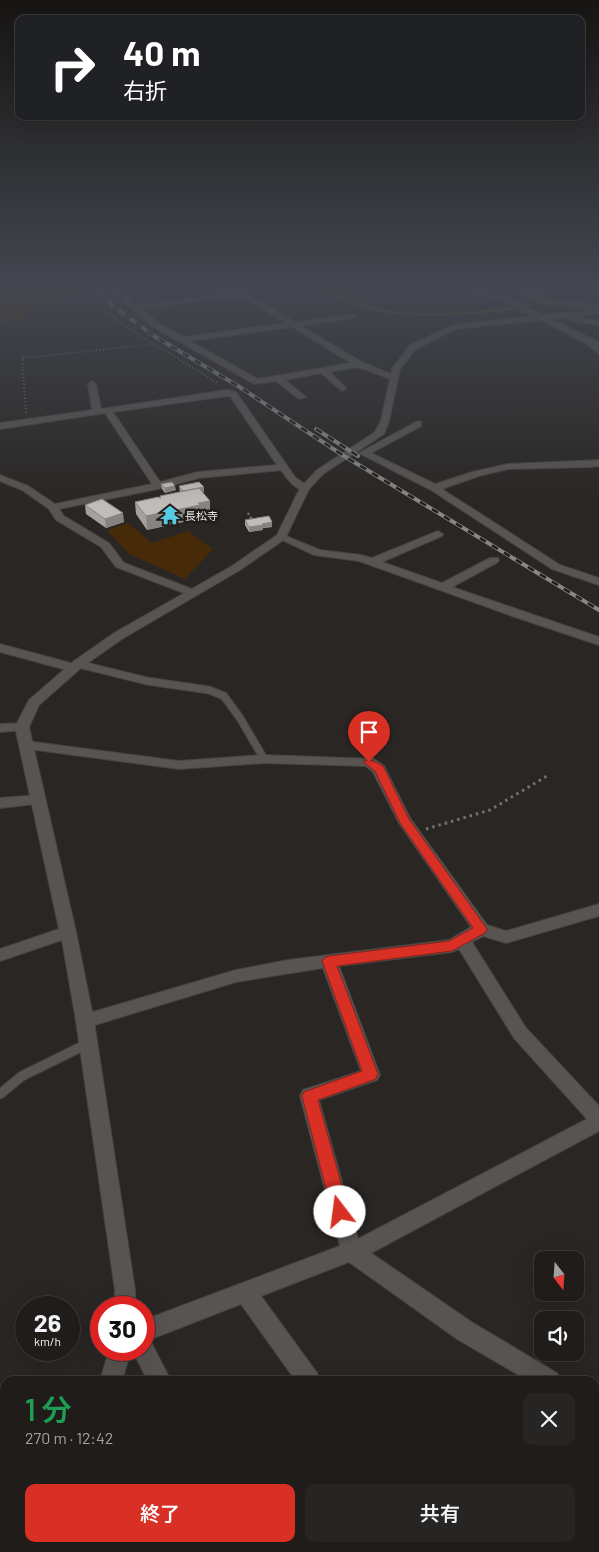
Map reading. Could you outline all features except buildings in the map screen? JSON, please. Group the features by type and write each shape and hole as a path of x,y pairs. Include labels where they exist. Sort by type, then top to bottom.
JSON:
{"street":[{"path":"215,359 256,382 359,364"},
{"path":"351,359 394,377"},
{"path":"125,1296 85,1021 68,932 22,727 34,703 76,666 118,636 236,568 281,537 305,488 320,472 379,434 385,421 396,369 404,359"},
{"path":"324,371 342,388"},
{"path":"279,379 302,398"},
{"path":"92,384 97,412"},
{"path":"0,426 231,394 292,479 305,488"},
{"path":"108,411 158,486"},
{"path":"418,424 364,453 434,488 556,567 599,582"},
{"path":"379,434 390,439"},
{"path":"434,488 482,471 520,465 584,466 599,463"},
{"path":"53,507 158,486 198,475 284,467"},
{"path":"0,478 25,488 53,507 60,518 105,545 120,565 193,593"},
{"path":"372,562 438,534"},
{"path":"281,537 318,554 361,558 442,588 599,641"},
{"path":"442,588 494,560"},
{"path":"0,648 76,666"},
{"path":"0,728 22,727"},
{"path":"26,746 179,765 264,758 369,762 379,769 404,820 481,929 506,937 599,910"},
{"path":"0,803 39,800"},
{"path":"85,1021 236,976 288,966 452,946 481,929"},
{"path":"0,955 68,932"},
{"path":"155,1327 351,1251 599,1120 520,1033 462,940"},
{"path":"329,961 371,1074 310,1096 351,1251 465,1332 541,1376"},
{"path":"245,1292 305,1376"},
{"path":"112,1376 117,1361"},
{"path":"149,1361 157,1376"}],"lane":[{"path":"76,666 147,681 209,690 224,696 240,718 264,758"},
{"path":"0,1094 22,1076 88,1043"}],"path":[{"path":"22,359 27,422"},
{"path":"180,359 226,387 231,394"},
{"path":"248,513 252,520"},
{"path":"413,833 490,810 547,776"}],"shaded area":[{"path":"128,523 152,543 188,531 213,549 185,579 129,554 107,530"}],"railway":[{"path":"193,359 238,386 344,456 599,610"},
{"path":"316,429 358,456"}],"place":[{"name":"長松寺","path":"170,515"}],"route":[{"path":"340,1212 310,1096 371,1074 329,961 452,946 481,929 404,820 379,769 369,762"}]}
